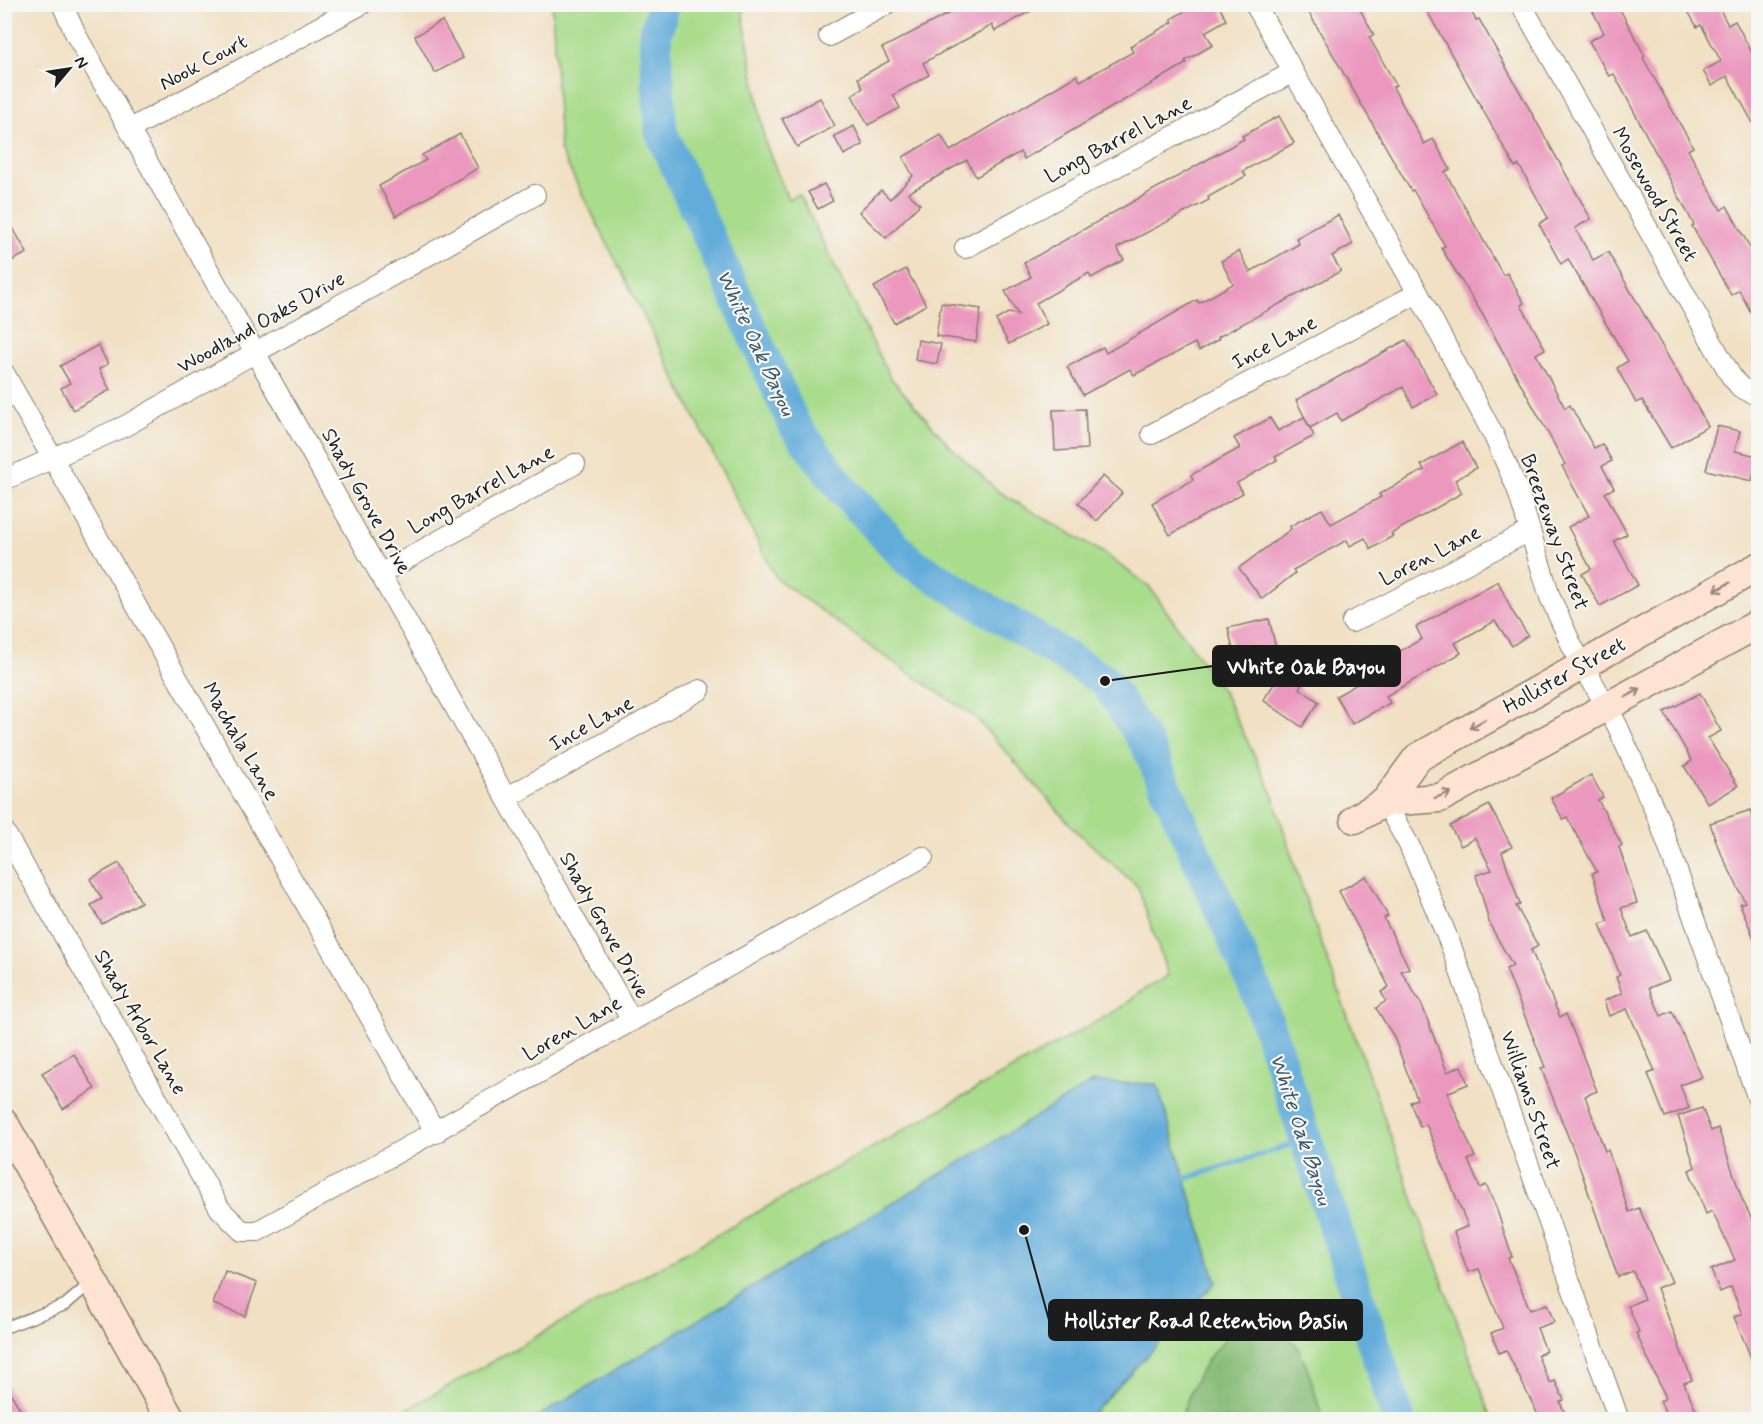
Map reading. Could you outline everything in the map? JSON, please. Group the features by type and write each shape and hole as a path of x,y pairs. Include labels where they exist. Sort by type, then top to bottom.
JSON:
{"street":[{"name":"Shady Grove Drive","path":"62,4 76,35 632,1021"},
{"name":"Nook Court","path":"130,129 362,4"},
{"path":"829,36 887,4"},
{"name":"Breezeway Street","path":"1255,4 1418,293 1494,436 1516,488 1550,597 1582,665 1606,707 1659,820 1758,1099"},
{"name":"Mosewood Street","path":"1521,4 1731,376 1740,387 1758,396"},
{"name":"Long Barrel Lane","path":"965,248 1293,72"},
{"name":"Woodland Oaks Drive","path":"4,480 125,426 535,195"},
{"name":"Ince Lane","path":"1152,434 1418,293"},
{"name":"Machala Lane","path":"4,373 436,1133"},
{"name":"Long Barrel Lane","path":"380,574 575,464"},
{"name":"Loren Lane","path":"1352,622 1530,531"},
{"name":"Hollister Street","path":"1355,819 1385,802 1417,758 1758,567"},
{"name":"Hollister Street","path":"1385,802 1440,798 1758,624"},
{"name":"Ince Lane","path":"507,798 700,690"},
{"name":"Williams Street","path":"1385,802 1409,845 1451,946 1618,1419"},
{"name":"Shady Arbor Lane","path":"4,831 220,1209 242,1231"},
{"name":"Loren Lane","path":"242,1231 258,1231 436,1133 923,857"},
{"path":"4,1123 171,1419"}],"lane":[{"path":"6,1325 65,1305 93,1281"}],"green space":[{"path":"552,5 745,5 743,15 765,142 788,199 799,194 890,377 949,445 999,492 1102,552 1149,586 1224,693 1271,790 1305,897 1492,1419 388,1420 1124,1006 1138,993 1168,976 1138,887 1075,830 975,717 875,650 776,578 560,150"},
{"path":"1255,1322 1271,1324 1284,1332 1294,1343 1309,1373 1323,1419 1180,1419 1198,1376 1217,1348 1228,1336"}],"water":[{"path":"1093,1082 1157,1084 1216,1282 1092,1414 1092,1419 534,1419"}],"building":[{"path":"967,4 1043,4 995,31 992,25 923,63 929,75 893,95 900,108 868,125 852,95 863,88 858,78 889,61 882,48"},
{"path":"1197,4 1218,4 1226,20 1205,32 1213,45 1185,61 1187,63 1024,159 1020,152 976,177 967,160 908,193 920,204 886,238 859,212 881,190 890,199 913,176 903,157 941,135 950,151 1077,75 1080,81 1133,52 1130,46 1173,22 1171,19"},
{"path":"1304,4 1357,4 1374,35 1369,37 1396,85 1393,87 1424,144 1433,139 1450,169 1445,172 1503,275 1507,273 1524,303 1521,305 1545,349 1536,354 1565,408 1570,405 1594,448 1602,444 1612,461 1602,466 1614,488 1605,493 1627,534 1614,541 1638,585 1600,606 1582,574 1591,569 1568,527 1589,516 1562,466 1565,464 1481,312 1441,248 1445,246"},
{"path":"1423,4 1467,4 1476,20 1479,19 1591,219 1575,228 1593,260 1608,252 1708,426 1671,448 1642,400 1636,403 1617,368 1628,361 1568,259 1561,264 1539,224 1548,218 1519,165 1515,167"},
{"path":"1589,4 1617,4 1645,56 1643,58 1693,147 1688,150 1721,210 1727,206 1758,262 1758,326 1739,290 1731,295 1692,226 1694,225 1614,74 1609,76 1589,41 1604,33"},
{"path":"1684,4 1717,4 1728,25 1735,21 1758,64 1758,132 1727,76 1712,86 1703,71 1721,61 1701,25 1697,27"},
{"path":"442,21 463,58 435,73 415,36"},
{"path":"820,98 835,126 797,147 782,119"},
{"path":"1279,116 1294,143 1243,171 1246,176 1208,197 1209,200 1117,248 1124,260 1091,278 1089,273 1036,303 1047,324 1009,344 996,320 1008,313 1018,315 1005,291 1031,277 1024,263 1244,139 1242,136"},
{"path":"854,126 863,145 844,155 834,136"},
{"path":"460,134 478,168 396,216 379,186 426,160 422,155"},
{"path":"824,184 833,201 818,209 808,192"},
{"path":"4,212 27,253 4,265"},
{"path":"1338,215 1353,244 1332,256 1341,271 1218,337 1219,339 1199,351 1195,343 1134,375 1130,369 1083,395 1067,367 1103,347 1106,353 1197,300 1199,303 1233,284 1221,261 1239,251 1250,272 1299,244 1296,238"},
{"path":"906,269 926,305 894,323 874,287"},
{"path":"941,303 981,309 976,342 936,336"},
{"path":"918,340 941,344 937,364 915,360"},
{"path":"1406,340 1437,394 1413,407 1403,387 1341,421 1337,413 1310,428 1296,400"},
{"path":"98,345 108,364 99,369 110,390 73,410 61,388 70,383 60,366"},
{"path":"1085,409 1087,449 1055,451 1053,410"},
{"path":"1304,417 1314,436 1275,457 1277,460 1237,483 1243,493 1170,535 1152,503 1193,480 1191,475 1240,448 1234,438 1270,418 1278,431"},
{"path":"1717,426 1740,431 1735,451 1758,456 1752,481 1706,470"},
{"path":"1462,442 1476,468 1455,480 1462,493 1391,534 1393,536 1371,549 1365,538 1350,546 1347,540 1293,570 1295,573 1262,599 1239,568 1291,529 1290,526 1322,509 1331,524 1381,497 1379,494 1424,470 1421,465"},
{"path":"1103,476 1122,493 1097,521 1078,503"},
{"path":"1498,581 1512,611 1528,635 1512,646 1495,621 1455,643 1461,653 1386,696 1390,703 1352,724 1336,696 1384,669 1380,662 1422,639 1416,627"},
{"path":"1269,619 1278,657 1237,667 1228,628"},
{"path":"1291,660 1309,672 1299,688 1319,702 1302,727 1263,700"},
{"path":"1700,693 1721,731 1708,738 1738,786 1708,804 1684,766 1692,761 1664,712"},
{"path":"1591,775 1603,797 1598,800 1622,845 1619,847 1637,903 1621,908 1632,937 1647,931 1669,980 1649,988 1661,1016 1672,1011 1702,1077 1680,1085 1689,1108 1665,1117 1648,1074 1655,1071 1627,1009 1609,1016 1604,1001 1622,993 1616,977 1620,975 1600,924 1608,921 1592,873 1597,872 1567,817 1563,819 1551,798"},
{"path":"1489,805 1512,847 1502,852 1520,905 1516,906 1538,946 1531,950 1560,1017 1566,1014 1597,1091 1585,1096 1605,1151 1608,1150 1629,1212 1639,1208 1672,1282 1657,1288 1692,1380 1684,1383 1700,1419 1669,1419 1660,1401 1666,1398 1636,1333 1639,1332 1628,1306 1644,1299 1633,1271 1618,1277 1575,1154 1541,1068 1545,1067 1506,969 1513,966 1490,925 1476,875 1492,870 1475,838 1461,846 1450,826"},
{"path":"1751,810 1758,835 1758,948 1740,904 1745,902 1718,847 1710,823"},
{"path":"119,863 141,902 102,924 91,905 102,899 90,879"},
{"path":"1366,876 1388,916 1384,918 1409,968 1401,971 1422,1005 1447,1072 1461,1066 1468,1084 1447,1093 1475,1157 1468,1160 1480,1188 1486,1185 1496,1207 1512,1257 1508,1258 1530,1310 1547,1304 1554,1322 1537,1328 1546,1351 1537,1355 1550,1383 1555,1381 1564,1400 1560,1402 1567,1419 1540,1419 1506,1350 1499,1353 1491,1333 1503,1328 1479,1269 1468,1272 1454,1232 1468,1226 1426,1124 1420,1127 1410,1102 1417,1099 1394,1037 1376,1008 1386,1001 1381,992 1389,987 1339,891"},
{"path":"74,1054 95,1089 63,1109 42,1073"},
{"path":"1702,1108 1711,1131 1718,1128 1742,1199 1758,1232 1758,1374 1734,1317 1742,1314 1731,1287 1720,1292 1711,1270 1735,1260 1712,1211 1706,1214 1689,1170 1695,1167 1678,1116"},
{"path":"225,1271 257,1283 245,1316 213,1304"},
{"path":"4,1382 26,1419 4,1419"}],"waterway":[{"name":"White Oak Bayou","path":"664,4 655,36 661,132 795,426 844,491 909,561 1105,681 1148,747 1257,992 1399,1420"},
{"path":"1178,1181 1306,1140"}],"place":[{"name":"White Oak Bayou","path":"1105,681"},
{"name":"Hollister Road Retention Basin","path":"1024,1230"}]}
